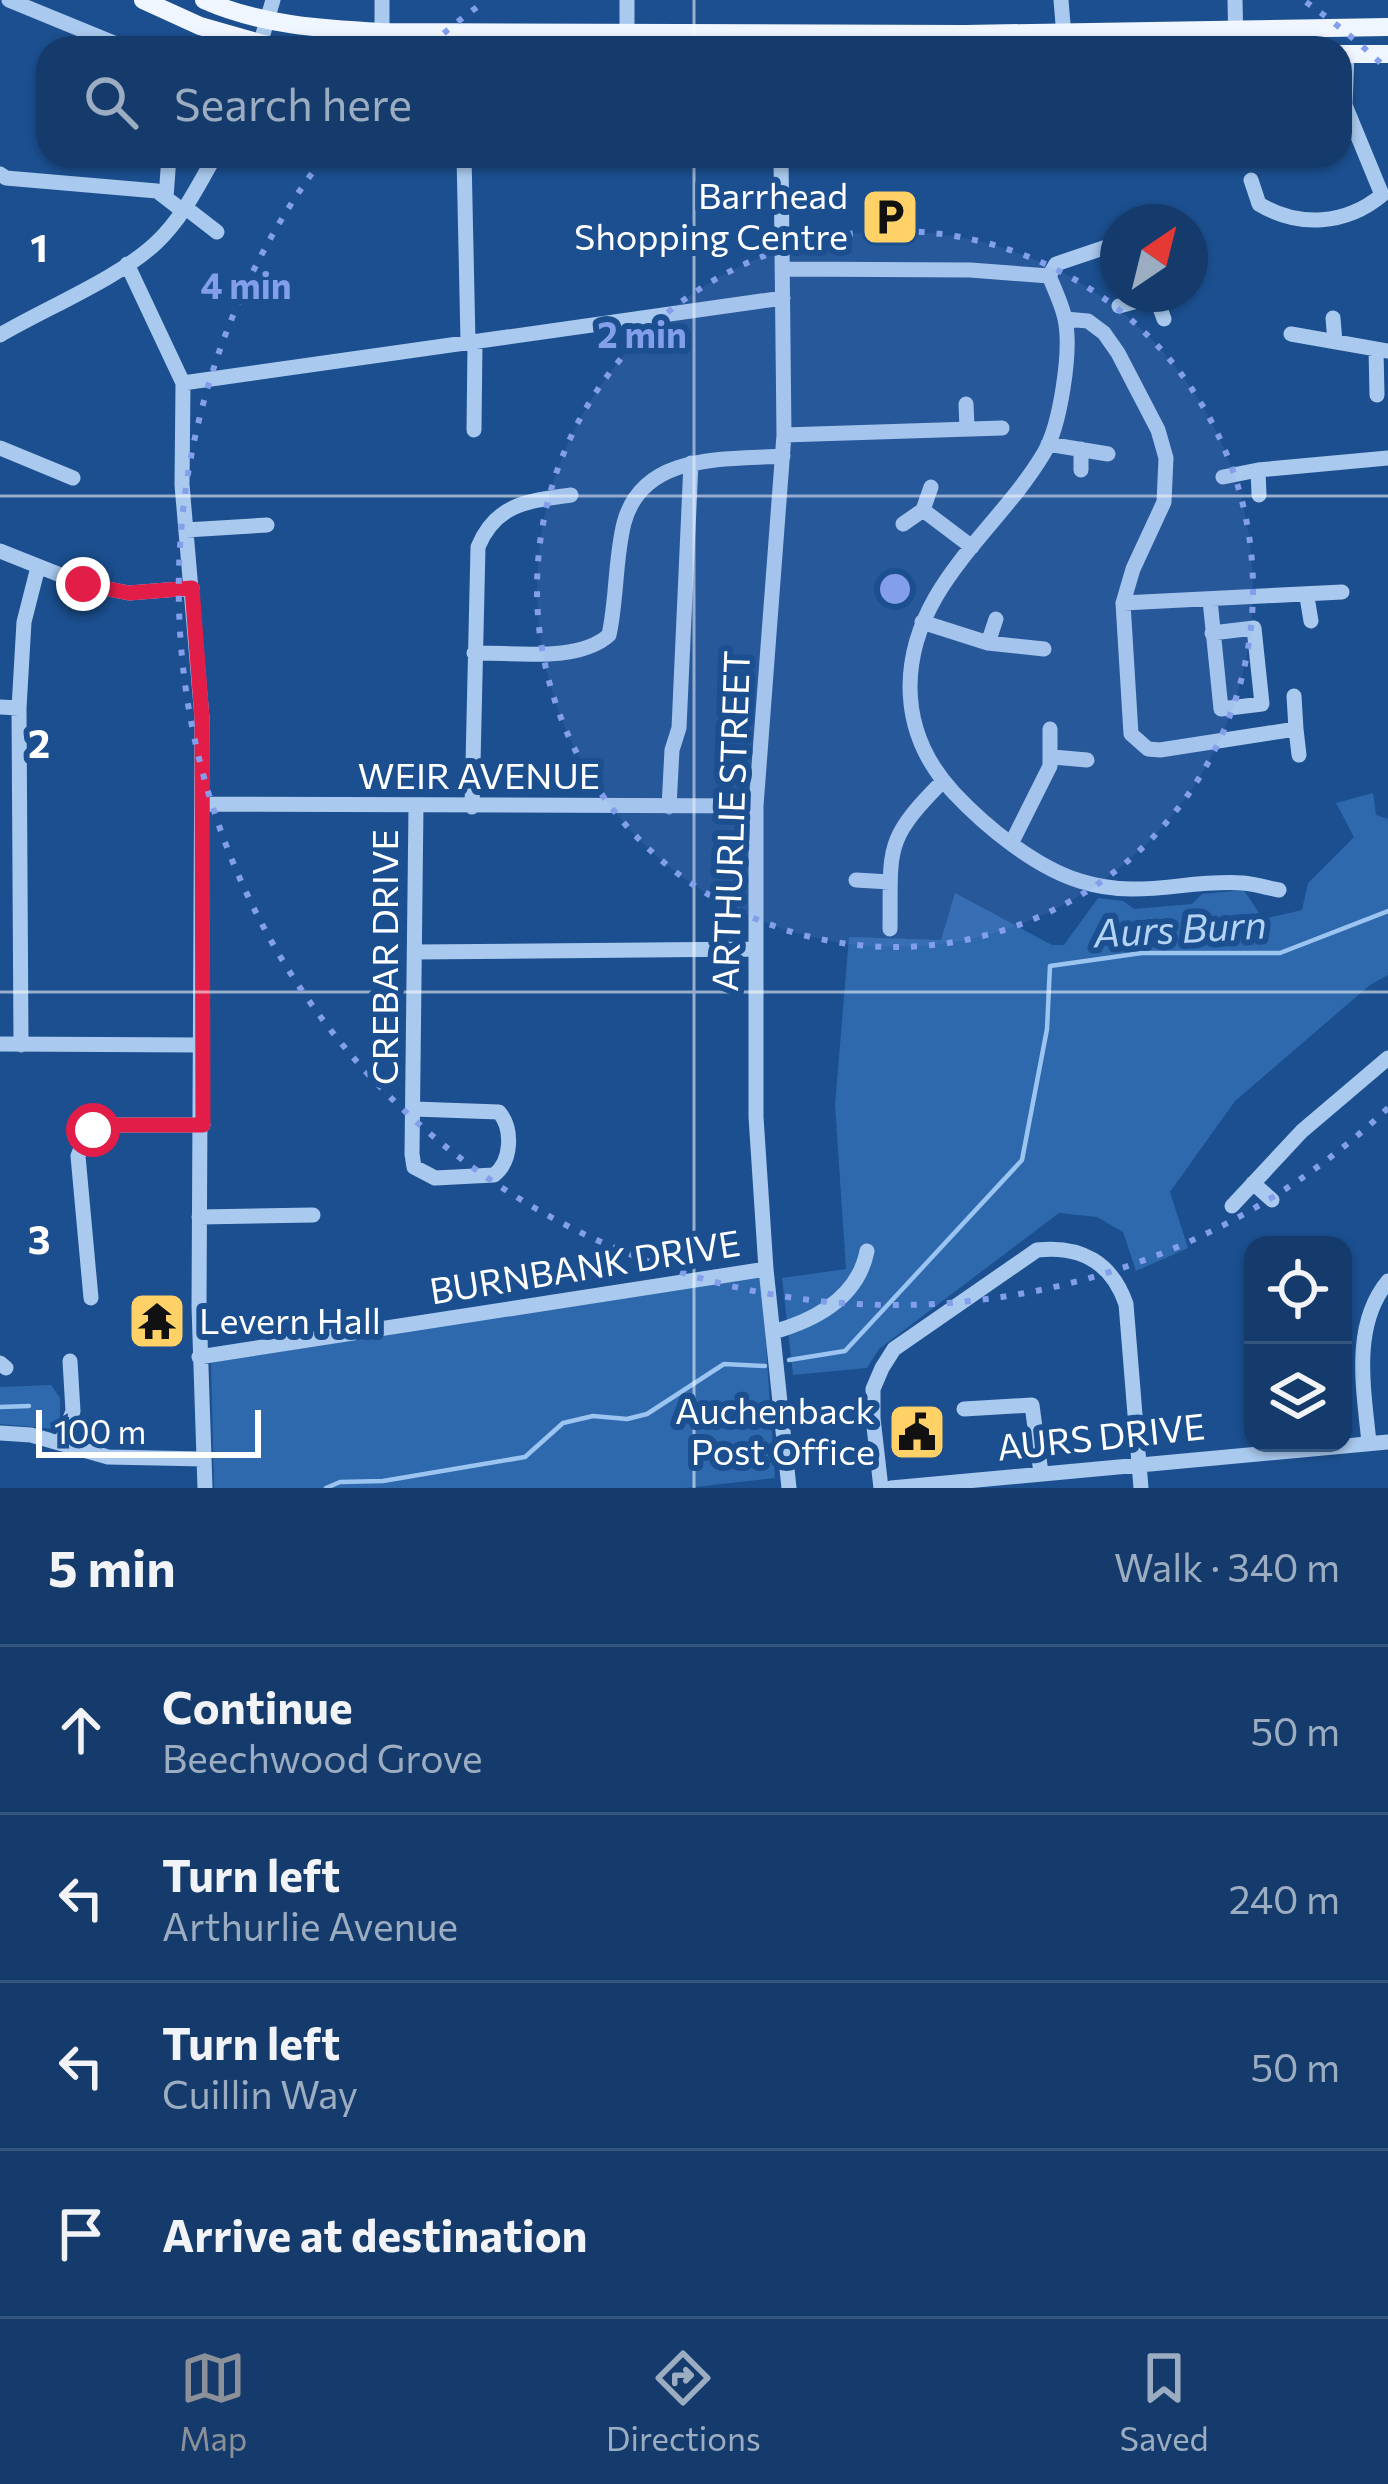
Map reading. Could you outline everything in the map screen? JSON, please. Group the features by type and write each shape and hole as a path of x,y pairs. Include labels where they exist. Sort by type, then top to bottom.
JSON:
{"main road":[{"path":"143,0 231,36"},
{"path":"204,0 270,10 331,30 418,36"},
{"path":"1274,36 1388,27"},
{"path":"1352,54 1388,55"}],"street":[{"path":"11,0 97,36"},
{"path":"382,0 382,32"},
{"path":"627,0 627,36"},
{"path":"1061,0 1064,36"},
{"path":"1235,0 1236,36"},
{"path":"1251,180 1259,204 1279,217 1301,220 1347,216 1385,196 1352,118"},
{"path":"166,198 168,168"},
{"path":"0,334 156,243 184,210 208,168"},
{"path":"464,168 475,430"},
{"name":"ARTHURLIE STREET","path":"781,168 784,435 756,806 756,1117 789,1488"},
{"path":"0,174 57,185 158,191 217,232"},
{"path":"1048,277 1056,264 1100,250"},
{"path":"127,264 183,383 182,485 202,718 199,1217 205,1488"},
{"path":"782,269 970,270 1048,277"},
{"path":"1048,277 1065,319 1059,408 1048,444 930,601 922,622 915,643 910,703 928,761 943,781 1012,842 1074,879 1103,888 1154,891 1242,883 1279,890"},
{"path":"183,383 783,298"},
{"path":"1161,312 1163,319"},
{"path":"1333,318 1335,342"},
{"path":"1065,319 1088,321 1118,352 1158,430 1166,458 1164,502 1123,603 1129,726 1137,742 1160,750 1296,729"},
{"path":"1291,334 1382,350 1377,394"},
{"path":"966,404 967,428"},
{"path":"784,435 1002,428"},
{"path":"1048,444 1108,454"},
{"path":"0,448 73,478"},
{"path":"1081,448 1081,470"},
{"path":"474,652 577,651 597,646 608,634 625,521 639,494 659,474 691,463 783,456"},
{"path":"1223,477 1388,458"},
{"path":"669,807 672,751 679,728 691,463"},
{"path":"1258,470 1259,495"},
{"path":"903,524 923,510 931,487"},
{"path":"472,807 477,552 488,527 506,509 571,495"},
{"path":"923,510 972,547"},
{"path":"186,530 267,525"},
{"path":"0,551 83,584 129,593 192,588"},
{"path":"21,1045 19,708 24,622 38,567"},
{"path":"1123,603 1342,592"},
{"path":"1307,597 1311,621"},
{"path":"1210,600 1212,633 1221,709 1262,704 1254,628 1212,633"},
{"path":"988,643 996,619"},
{"path":"922,622 988,643 1044,650"},
{"path":"1294,696 1299,755"},
{"path":"0,707 19,708"},
{"path":"1012,842 1053,757 1050,729"},
{"path":"1053,757 1087,760"},
{"path":"890,929 893,841 943,781"},
{"name":"WEIR AVENUE","path":"202,804 756,806"},
{"name":"CREBAR DRIVE","path":"414,1109 499,1112 508,1125 506,1164 494,1175 435,1178 413,1167 416,806"},
{"path":"856,880 890,883"},
{"path":"415,952 755,949"},
{"path":"0,1044 202,1045"},
{"path":"1232,1206 1302,1131 1388,1058"},
{"path":"91,1298 78,1156 83,1141 105,1125 203,1125"},
{"path":"1253,1183 1272,1200"},
{"path":"199,1217 313,1215"},
{"path":"881,1488 873,1389 895,1349 1037,1250 1056,1248 1096,1260 1117,1279 1126,1304 1141,1488"},
{"path":"773,1332 809,1319 847,1293 864,1268 867,1251"},
{"name":"BURNBANK DRIVE","path":"200,1357 766,1269"},
{"path":"1370,1444 1363,1377 1365,1326 1388,1281"},
{"path":"1352,1324 1365,1326"},
{"path":"62,1443 73,1411 70,1361"},
{"path":"964,1409 1032,1405 1041,1473"},
{"path":"0,1433 31,1435 108,1457 204,1459"},
{"name":"AURS DRIVE","path":"891,1488 1388,1442"}],"shaded area":[{"path":"1373,793 1376,815 1388,819 1388,975 1370,985 1235,1101 1170,1192 1188,1248 1136,1271 1123,1232 1097,1217 1059,1213 879,1349 867,1368 793,1375 782,1278 846,1269 835,1105 849,937 941,940 955,893 1052,945 1064,945 1098,898 1123,901 1134,909 1192,904 1202,894 1244,890 1263,919 1302,910 1308,883 1354,837 1336,803"},
{"path":"761,1272 775,1478 686,1488 214,1488 211,1363"},
{"path":"51,1385 60,1398 60,1425 55,1429 0,1424 0,1387"}],"waterway":[{"name":"Aurs Burn","path":"789,1360 845,1351 1022,1160 1047,1029 1050,966 1142,953 1280,953 1388,911"},
{"name":"Aurs Burn","path":"326,1488 340,1482 383,1481 525,1457 563,1423 593,1416 627,1419 647,1414 724,1364 765,1366"},
{"name":"Aurs Burn","path":"0,1407 29,1406"}],"place":[{"name":"Barrhead Shopping Centre","path":"890,217"},
{"name":"Levern Hall","path":"157,1321"},
{"name":"Auchenback Post Office","path":"917,1432"}],"route":[{"path":"83,584 129,593 192,588 202,718 203,1125 105,1125 93,1130"}]}
